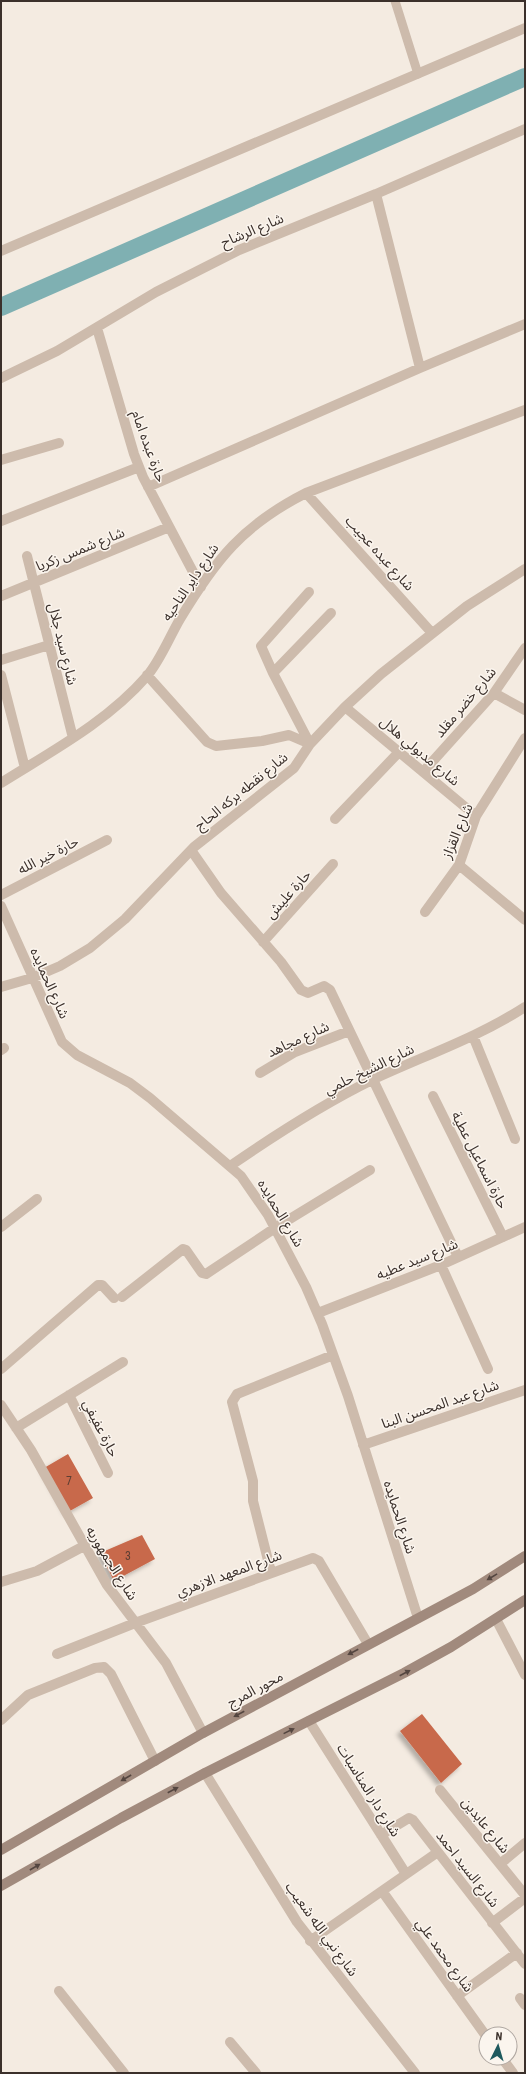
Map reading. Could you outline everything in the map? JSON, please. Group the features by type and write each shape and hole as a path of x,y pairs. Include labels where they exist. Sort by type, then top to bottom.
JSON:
{"main road":[{"name":"محور المرج","path":"1,1850 203,1733 473,1589 525,1556"},
{"path":"1,1886 120,1818 204,1773 404,1673 496,1619 525,1600"}],"street":[{"path":"1,251 525,28"},
{"name":"شارع الرشاح","path":"1,378 57,351 196,270 239,250 376,194 525,129"},
{"path":"376,194 420,368"},
{"path":"148,487 420,368 525,324"},
{"name":"حارة عبده امام","path":"97,328 139,467 201,587"},
{"name":"شارع داير الناحيه","path":"1,783 73,738 113,710 148,675 216,563 235,541 251,527 280,506 306,493 525,410"},
{"path":"1,460 59,443"},
{"path":"1,521 139,467"},
{"name":"شارع عبده عجيب","path":"306,493 432,633"},
{"name":"شارع شمس زكريا","path":"1,596 169,527"},
{"name":"شارع سيد جلال","path":"27,556 73,738"},
{"name":"شارع نقطه بركه الحاج","path":"1,987 32,978 60,966 90,948 125,919 191,850 294,768 310,744 345,707 381,674 467,606 525,569"},
{"path":"309,592 263,643 262,649 310,744"},
{"path":"273,673 331,613"},
{"path":"1,660 50,645"},
{"name":"شارع خضر مقلد","path":"423,772 494,693 525,648"},
{"path":"148,675 207,742 216,746 262,741 289,735 310,744"},
{"path":"1,676 25,768"},
{"path":"494,693 525,710"},
{"name":"شارع مدبولي هلال","path":"345,707 476,816"},
{"name":"شارع القزاز","path":"425,912 459,865 476,816 522,750 525,738"},
{"path":"335,819 399,752"},
{"name":"حارة خير الله","path":"1,895 107,840"},
{"path":"191,850 221,893 304,993 308,993 324,986 328,988 458,1257"},
{"name":"حارة عليش","path":"263,942 333,864"},
{"path":"459,865 525,920"},
{"name":"شارع الحمايده","path":"1,906 57,1033 68,1049 130,1083 150,1098 230,1166 245,1182 275,1228 306,1286 318,1313 363,1445 418,1618"},
{"name":"شارع الشيخ حلمي","path":"230,1166 270,1139 372,1080 473,1036 525,1007"},
{"name":"شارع مجاهد","path":"260,1073 295,1052 349,1031"},
{"path":"473,1036 515,1139"},
{"name":"حارة اسماعيل عطية","path":"433,1096 503,1237"},
{"path":"1,1369 98,1285 102,1285 118,1298 183,1249 186,1250 204,1274 275,1228 370,1170"},
{"path":"1,1227 37,1198"},
{"name":"شارع سيد عطيه","path":"318,1313 441,1265 525,1227"},
{"path":"441,1265 488,1369"},
{"path":"271,1572 253,1501 253,1481 232,1402 237,1394 333,1355"},
{"name":"حارة عفيفي","path":"16,1428 123,1362"},
{"name":"شارع عبد المحسن البنا","path":"363,1445 525,1390"},
{"name":"حارة عفيفي","path":"69,1395 108,1473"},
{"name":"شارع الجمهوريه","path":"1,1405 31,1450 107,1585 166,1663 203,1733"},
{"path":"1,1582 37,1571 61,1560 84,1546"},
{"name":"شارع المعهد الازهري","path":"58,1654 135,1623 311,1558 317,1558 368,1644"},
{"path":"496,1619 525,1675"},
{"path":"1,1720 28,1695 95,1668 104,1668 111,1674 155,1761"},
{"name":"شارع دار المناسبات","path":"309,1721 406,1874"},
{"name":"شارع نبي الله شعيب","path":"204,1773 296,1922 415,2073"},
{"name":"شارع عابدين","path":"440,1790 525,1896"},
{"name":"شارع السيد احمد","path":"381,1835 411,1818 525,1964"},
{"path":"500,1864 525,1843"},
{"path":"310,1941 438,1852"},
{"name":"شارع محمد علي","path":"382,1891 479,2026"},
{"path":"492,1923 525,1896"},
{"path":"457,1996 516,1953"},
{"path":"59,1991 124,2073"},
{"path":"230,2042 256,2073"}],"lane":[{"path":"396,1 418,74"}],"building":[{"path":"68,1454 93,1498 68,1512 44,1468"},
{"path":"142,1535 155,1559 114,1581 100,1553"},
{"path":"422,1714 462,1764 441,1783 400,1731"}],"waterway":[{"path":"1,307 525,77"}]}
